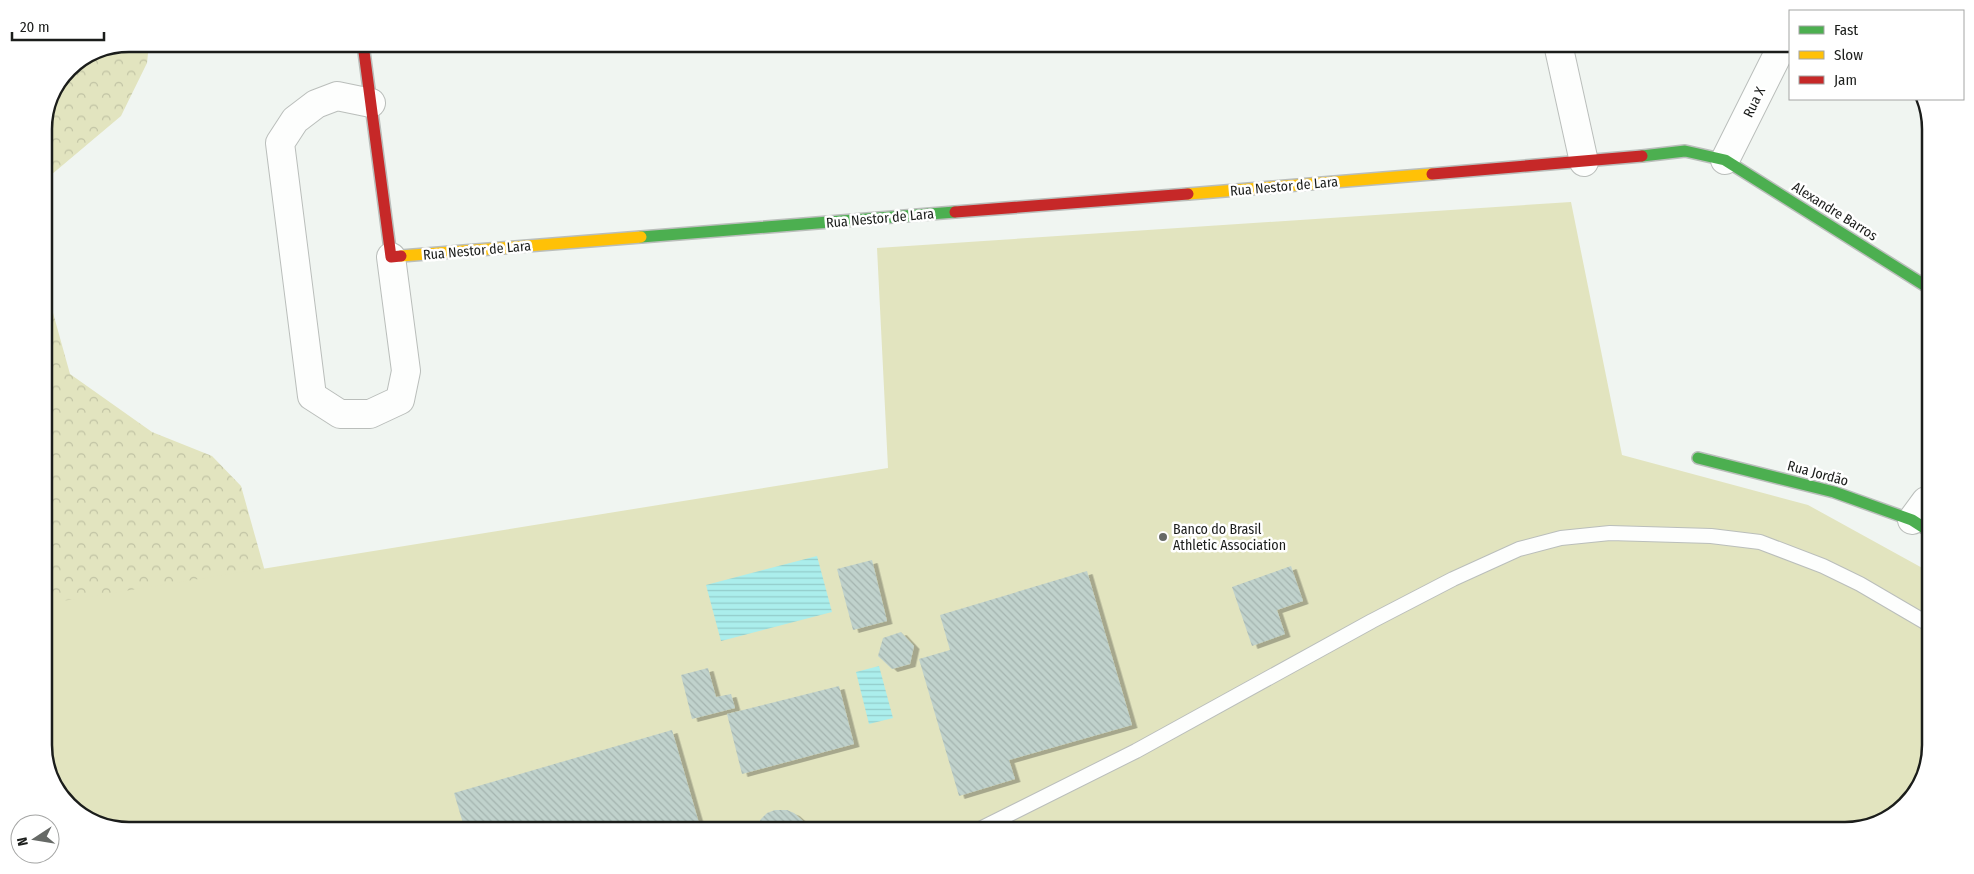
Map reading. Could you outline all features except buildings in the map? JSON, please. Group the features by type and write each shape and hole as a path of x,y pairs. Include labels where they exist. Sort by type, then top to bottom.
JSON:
{"street":[{"path":"364,52 371,103 406,371 400,400 370,414 340,414 312,396 280,143 295,120 316,104 336,96 371,103"},
{"path":"1560,52 1584,162"},
{"name":"Rua X","path":"1725,160 1779,52"},
{"name":"Rua Nestor de Lara","path":"391,257 1584,162 1686,151 1725,160"},
{"name":"Alexandre Barros","path":"1725,160 1921,284"},
{"name":"Rua Jordão","path":"1698,458 1834,492 1921,517"}],"lane":[{"path":"994,822 1136,751 1364,625 1445,583 1520,550 1561,538 1610,533 1711,536 1760,542 1823,566 1860,584 1922,620"}],"green space":[{"path":"129,52 148,52 147,63 121,116 53,173 53,124 55,109 60,95 68,83 91,63 105,57"},
{"name":"Banco do Brasil Athletic Association","path":"1571,202 1622,455 1808,505 1922,568 1922,745 1916,774 1906,791 1887,809 1865,819 1845,822 129,822 100,816 83,806 65,787 60,779 53,750 53,603 888,468 877,248"},
{"path":"53,313 70,374 152,432 212,456 241,486 264,568 277,626 135,822 114,820 100,816 83,806 65,787 60,779 53,750"}],"water":[{"path":"817,556 832,612 721,641 706,585"},
{"path":"879,666 893,718 869,724 856,672"}],"traffic: fast":[{"path":"1642,156 1685,151 1725,160 1921,283"},
{"path":"641,237 955,212"},
{"path":"1698,458 1834,492 1912,520 1922,526"}],"traffic: slow":[{"path":"1188,194 1432,174"},
{"path":"401,256 641,237"}],"traffic: jam":[{"path":"364,52 391,257 401,256"},
{"path":"1432,174 1642,156"},
{"path":"955,212 1188,194"}],"place":[{"name":"Banco do Brasil Athletic Association","path":"1163,537"}]}
